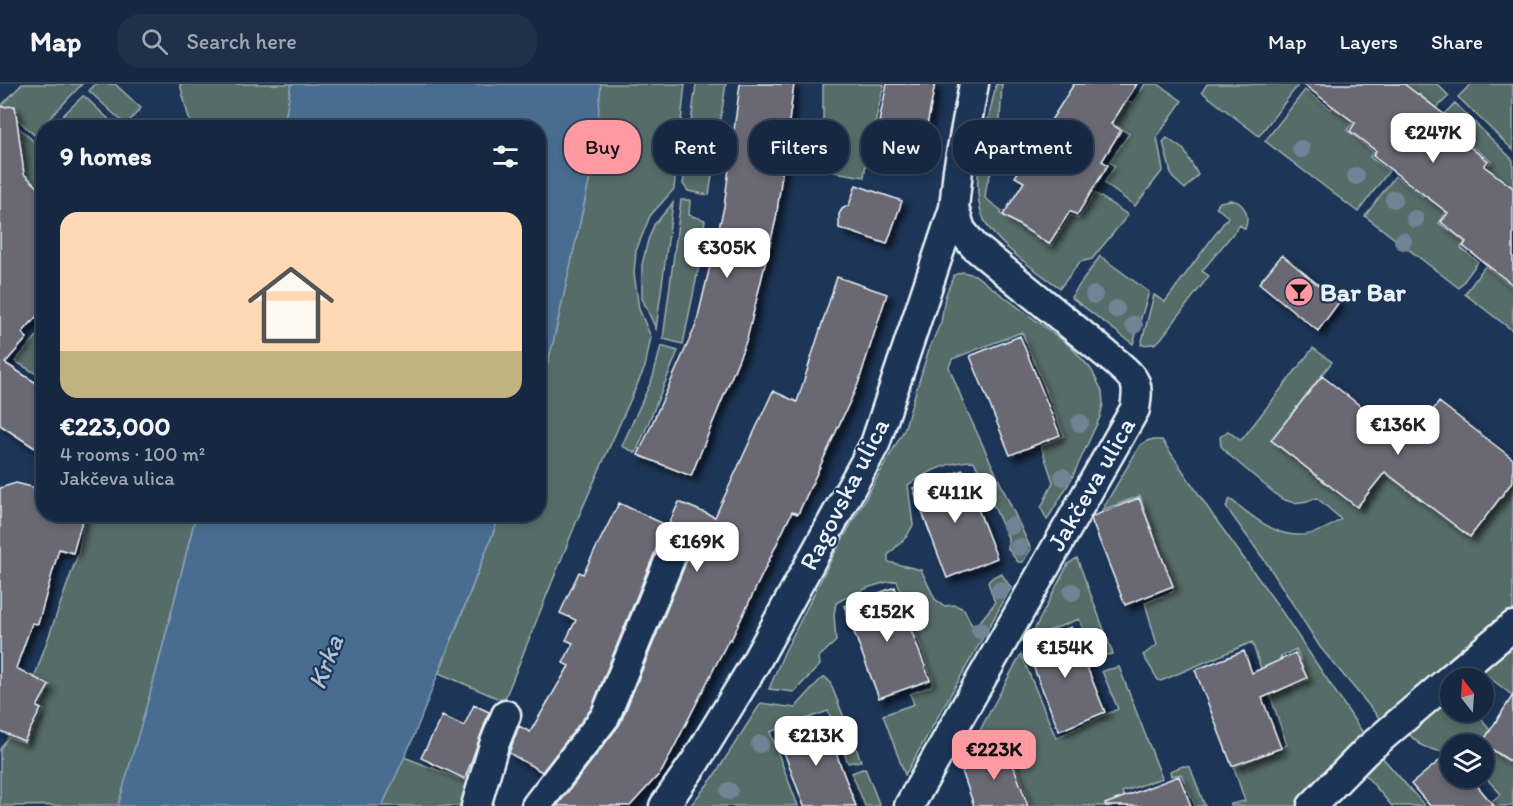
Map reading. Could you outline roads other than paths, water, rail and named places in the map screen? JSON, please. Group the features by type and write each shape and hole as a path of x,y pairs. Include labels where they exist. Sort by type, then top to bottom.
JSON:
{"street":[{"name":"Ragovska ulica","path":"664,806 695,762 753,667 875,444 954,208 958,170 974,84"},
{"name":"Jakčeva ulica","path":"909,806 1134,409 1138,389 1132,377 1124,370 974,246 961,230 954,208"},
{"path":"536,806 605,717 672,554"},
{"path":"1463,668 1513,626"},
{"path":"1312,806 1366,751 1440,687"},
{"path":"476,806 494,745 506,715"}],"water":[{"path":"291,84 601,84 598,120 564,120 564,174 591,174 546,369 546,120 285,120"},
{"name":"Krka","path":"194,522 497,522 412,741 382,806 118,806 157,669"}],"place":[{"name":"Bar Bar","path":"1299,292"}]}
